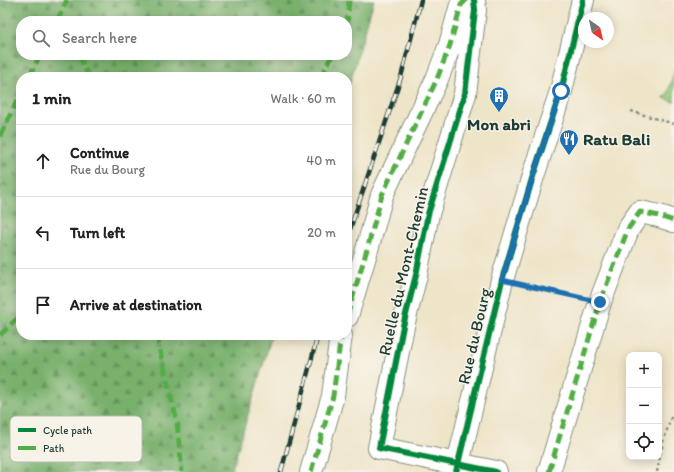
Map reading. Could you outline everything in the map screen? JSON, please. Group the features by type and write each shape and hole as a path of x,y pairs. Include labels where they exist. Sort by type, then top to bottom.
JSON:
{"street":[{"name":"Ruelle du Mont-Chemin","path":"352,299 382,195 437,79 450,45 461,5 466,0"},
{"name":"Ruelle du Mont-Chemin","path":"457,468 379,448 403,326 416,275 428,214 466,94 475,10 474,0"},
{"name":"Rue du Bourg","path":"457,468 502,280 533,176 561,91 584,0"},
{"path":"549,472 600,302 628,229 640,212 674,221"},
{"path":"311,472 333,396 340,340"},
{"path":"457,468 496,472"}],"path":[{"path":"631,111 674,124"},
{"path":"502,280 600,302"},
{"path":"657,472 663,442 672,415"}],"green space":[{"path":"0,0 374,0 352,76 352,72 16,72 16,340 271,340 231,472 0,472"},
{"path":"674,72 674,102 664,98 667,96"}],"railway":[{"path":"352,223 401,77 421,0"},
{"path":"281,472 317,340"}],"marked path":[{"path":"59,16 67,0"},
{"path":"348,16 349,0"},
{"path":"352,299 382,195 437,79 450,45 461,5 466,0"},
{"path":"32,72 38,60"},
{"path":"81,60 87,72"},
{"path":"324,72 330,60"},
{"path":"0,136 16,103"},
{"path":"549,472 600,302 628,229 640,212 674,221"},
{"path":"0,335 16,320"},
{"path":"158,340 177,422 182,472"},
{"path":"311,472 333,396 340,340"}],"cycle path":[{"path":"474,0 475,10 465,94 428,214 416,275 403,326 379,448 496,472"},
{"path":"456,472 502,280 533,176 561,91 583,0"}],"place":[{"name":"Mon abri","path":"499,113"},
{"name":"Ratu Bali","path":"569,156"}],"route":[{"path":"561,91 533,176 502,280 600,302"}]}
